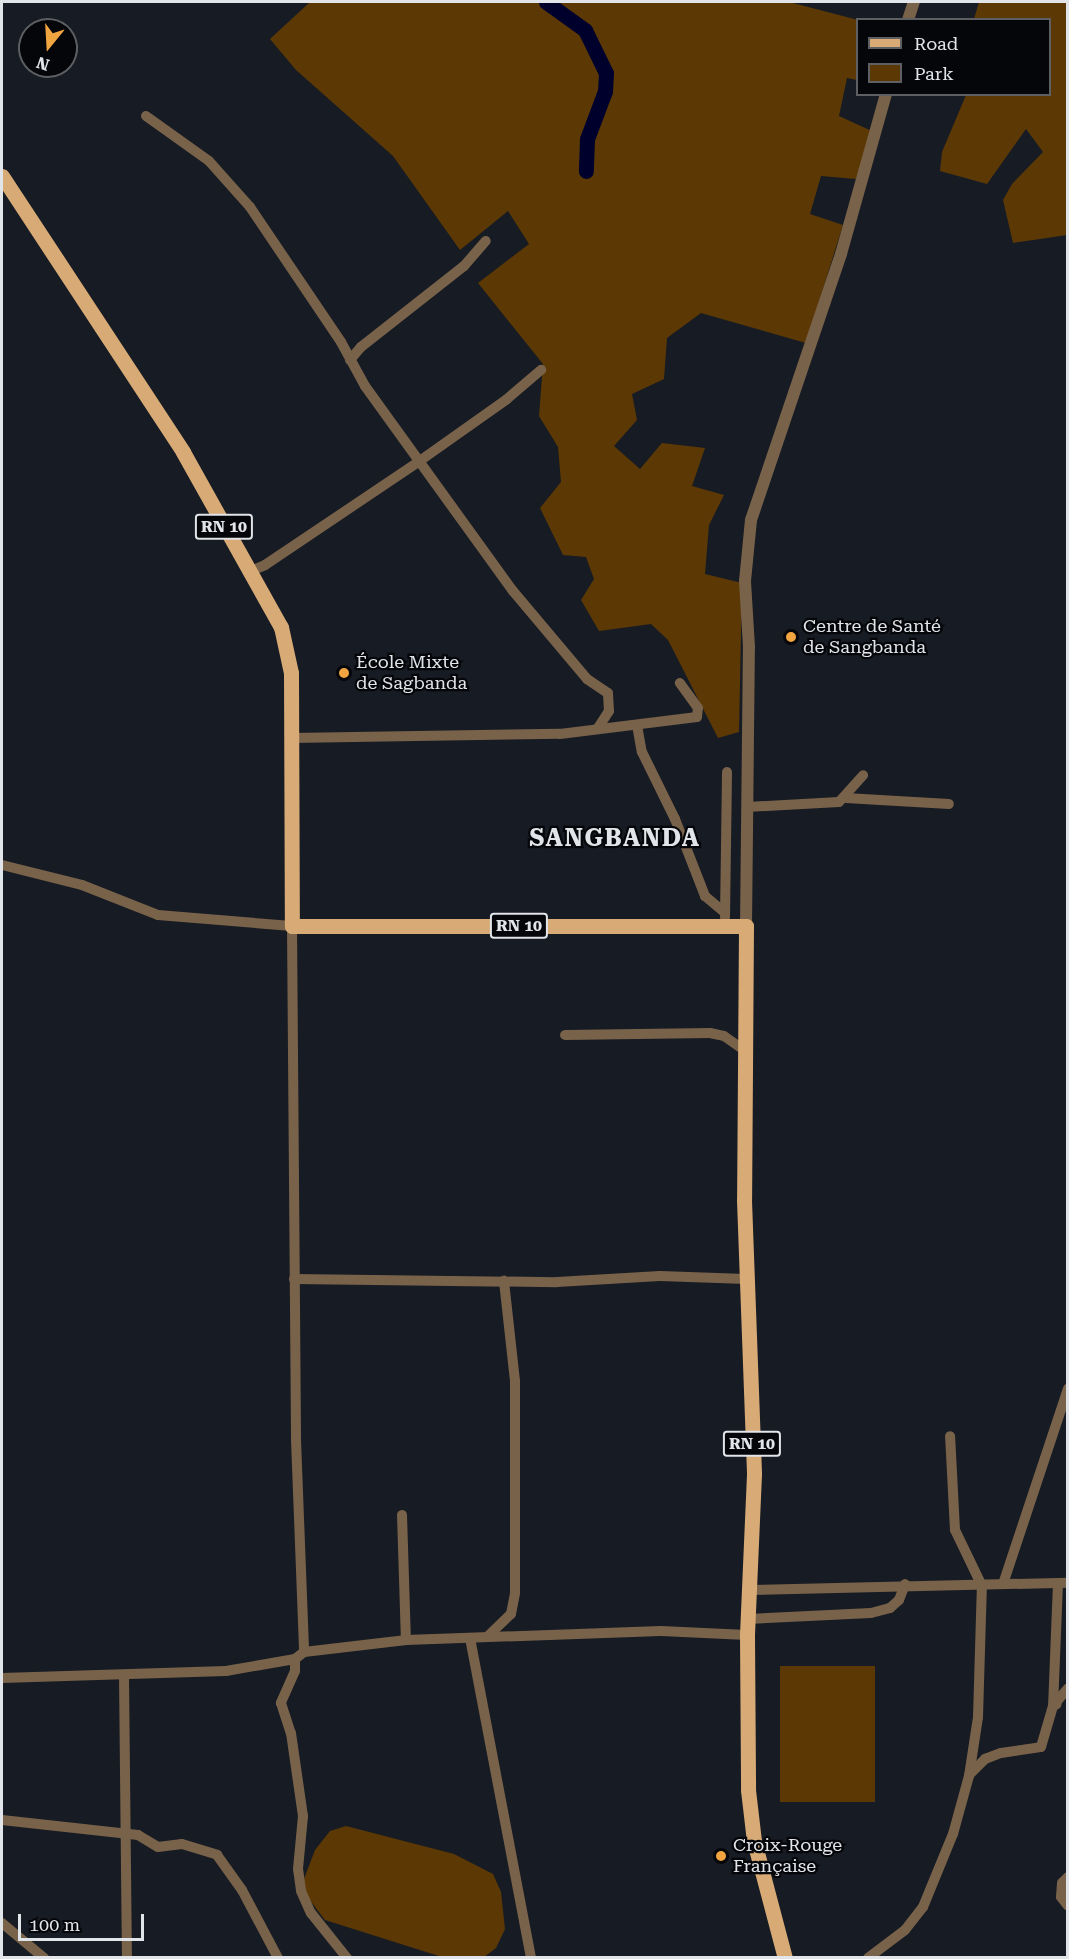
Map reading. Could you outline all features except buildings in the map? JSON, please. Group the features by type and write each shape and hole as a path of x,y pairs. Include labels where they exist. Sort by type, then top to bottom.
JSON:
{"main road":[{"name":"RN 10","path":"2,176 183,452 248,572 281,627 289,651 292,926 725,919 746,926 744,1050 746,1279 754,1474 747,1635 748,1790 754,1840 785,1958"}],"street":[{"path":"909,18 914,2"},
{"path":"746,926 745,581 751,520 841,254 885,96"},
{"path":"146,116 192,146 229,180 296,273 365,386 535,619 587,679 608,693 609,711 598,728"},
{"path":"350,360 361,347 464,266 486,241"},
{"path":"248,572 265,565 421,460 507,399 541,370"},
{"path":"291,738 530,735 697,717 698,708 680,683"},
{"path":"637,725 642,752 705,896 725,919"},
{"path":"725,919 727,772"},
{"path":"846,798 863,775"},
{"path":"747,807 832,803 846,798 949,804"},
{"path":"2,865 82,885 158,915 292,926 294,1279 300,1655 281,1703 291,1732 303,1816 298,1869 301,1891 311,1913 347,1958"},
{"path":"565,1035 710,1033 724,1036 744,1050"},
{"path":"294,1279 504,1281 660,1275 746,1279"},
{"path":"488,1636 511,1614 515,1593 515,1381 504,1281"},
{"path":"1003,1584 1068,1389"},
{"path":"868,1958 905,1930 923,1907 953,1834 969,1776 978,1717 982,1586 955,1530 950,1436"},
{"path":"402,1515 406,1640"},
{"path":"748,1590 905,1584 982,1586 1063,1583 1053,1706 1041,1747 1001,1753 985,1759 969,1776"},
{"path":"748,1619 871,1613 890,1608 899,1600 905,1584"},
{"path":"2,1678 124,1677 226,1671 300,1655 406,1640 661,1631 747,1635"},
{"path":"470,1638 531,1958"},
{"path":"124,1677 128,1958"},
{"path":"1053,1706 1068,1688"},
{"path":"1053,1706 1068,1700"},
{"path":"2,1820 27,1819 138,1835 158,1847 182,1844 217,1855 242,1890 278,1958"},
{"path":"1068,1877 1062,1883 1061,1897 1068,1906"},
{"path":"2,1923 44,1958"}],"green space":[{"path":"310,2 789,2 856,19 856,80 847,78 839,116 874,132 856,179 821,176 810,214 843,225 806,343 701,313 667,338 664,379 632,394 637,420 614,446 640,469 662,443 705,448 692,486 724,495 709,525 705,574 742,583 739,732 718,738 668,640 651,624 599,631 581,600 594,579 586,557 563,555 540,508 561,482 558,447 539,416 543,364 478,283 529,244 508,211 460,250 393,156 296,70 270,39"},
{"path":"979,2 1067,2 1067,235 1013,243 1003,200 1012,184 1043,152 1026,129 987,184 940,171 942,152 966,96 1051,96 1051,18 974,18"},
{"path":"780,1666 875,1666 875,1802 780,1802"},
{"path":"346,1826 454,1854 493,1874 501,1892 505,1929 496,1948 484,1957 442,1957 325,1920 306,1895 304,1879 315,1850 330,1831"}],"waterway":[{"path":"546,2 585,30 606,73 605,91 587,139 586,171"}],"place":[{"name":"Centre de Santé de Sangbanda","path":"791,637"},
{"name":"École Mixte de Sagbanda","path":"344,673"},
{"name":"Croix-Rouge Française","path":"721,1856"}],"district":[{"name":"SANGBANDA","path":"615,839"}]}
